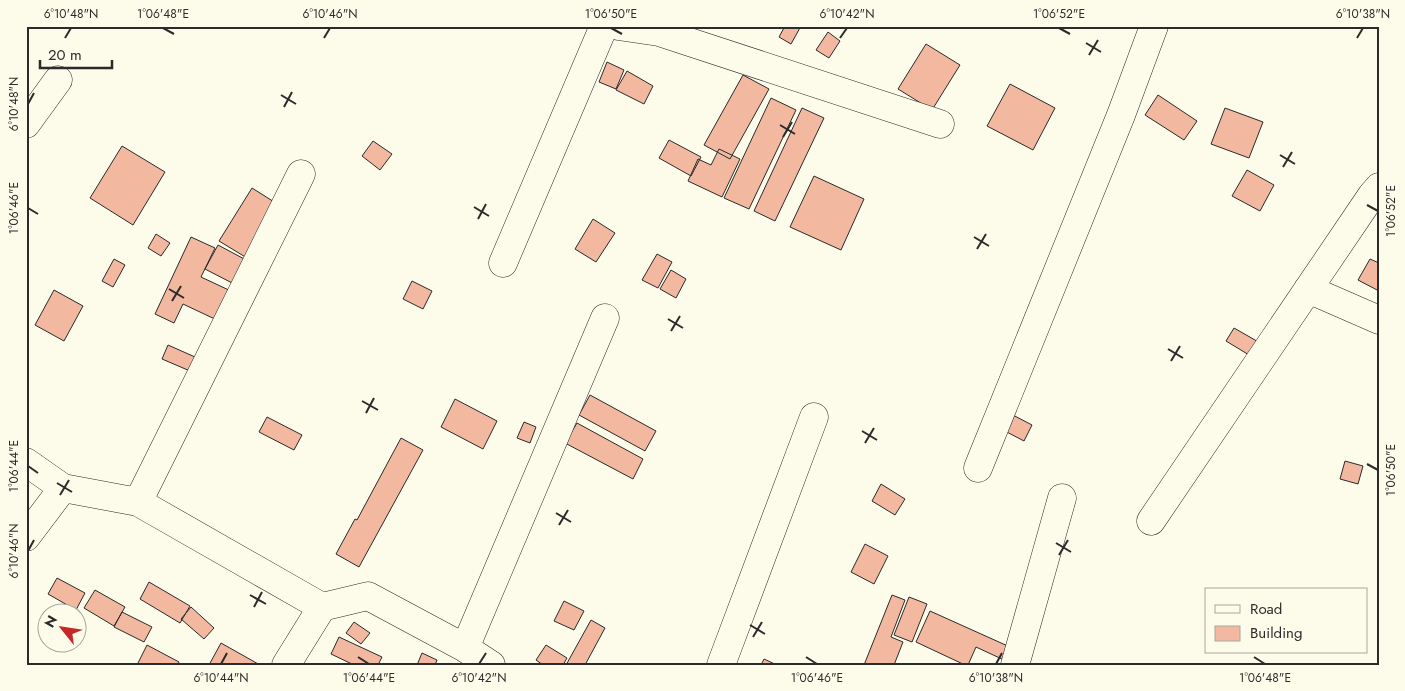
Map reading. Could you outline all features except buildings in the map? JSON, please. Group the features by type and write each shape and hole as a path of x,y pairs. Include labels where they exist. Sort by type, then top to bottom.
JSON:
{"street":[{"path":"504,263 604,26"},
{"path":"618,26 659,32 940,124"},
{"path":"978,468 1121,116 1154,26"},
{"path":"26,124 58,80"},
{"path":"138,502 301,174"},
{"path":"1151,521 1372,194 1379,187"},
{"path":"1308,289 1379,320"},
{"path":"465,648 605,318"},
{"path":"721,665 814,417"},
{"path":"26,462 63,488 138,502 322,608"},
{"path":"26,537 63,488"},
{"path":"1015,665 1062,498"},
{"path":"286,665 322,608 368,596 465,648 491,665"}]}
